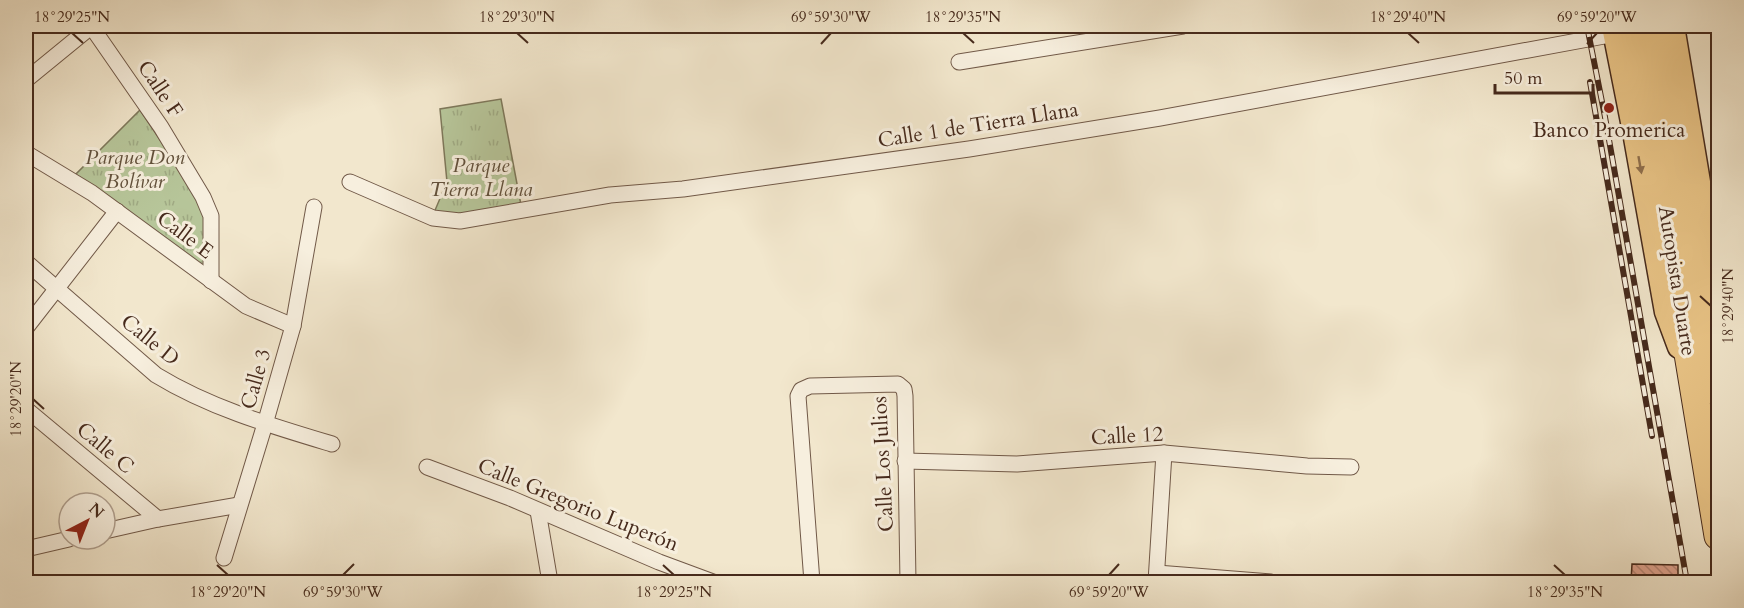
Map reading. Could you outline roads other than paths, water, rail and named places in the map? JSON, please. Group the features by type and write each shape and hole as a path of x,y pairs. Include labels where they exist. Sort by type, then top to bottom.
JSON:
{"highway":[{"name":"Autopista Duarte","path":"1656,26 1667,152 1709,382 1719,537"},
{"name":"Autopista Duarte","path":"1621,28 1667,152"}],"main road":[{"name":"Autopista Duarte","path":"1673,26 1717,290 1709,382"},
{"path":"1621,28 1634,132 1666,312 1709,382"}],"street":[{"path":"26,80 91,26"},
{"name":"Calle F","path":"91,26 161,127 204,197 211,216 211,280"},
{"path":"959,62 1183,26"},
{"name":"Calle 1 de Tierra Llana","path":"350,182 433,218 460,221 610,195 682,189 992,145 1160,118 1621,28"},
{"name":"Calle E","path":"26,153 92,193 246,306 293,326"},
{"name":"Calle 3","path":"224,558 293,326 314,207"},
{"path":"26,328 117,211"},
{"name":"Calle D","path":"26,262 156,375 178,389 265,424 332,444"},
{"name":"Calle Los Julios","path":"812,582 798,402 801,390 810,386 898,384 904,389 905,396 908,582"},
{"name":"Calle C","path":"26,409 158,519"},
{"path":"1164,453 1156,578 1270,582"},
{"name":"Calle 12","path":"905,461 1017,464 1164,453 1307,466 1351,467"},
{"name":"Calle Gregorio Luperón","path":"427,467 510,498 712,582"},
{"path":"117,528 239,505"},
{"path":"538,511 550,582"},
{"path":"26,549 57,542"}],"railway":[{"path":"1587,26 1687,582"},
{"path":"1590,82 1652,436"}],"place":[{"name":"Banco Promerica","path":"1609,108"}],"park label":[{"name":"Parque Don Bolívar","path":"135,169"},
{"name":"Parque Tierra Llana","path":"481,177"}]}
